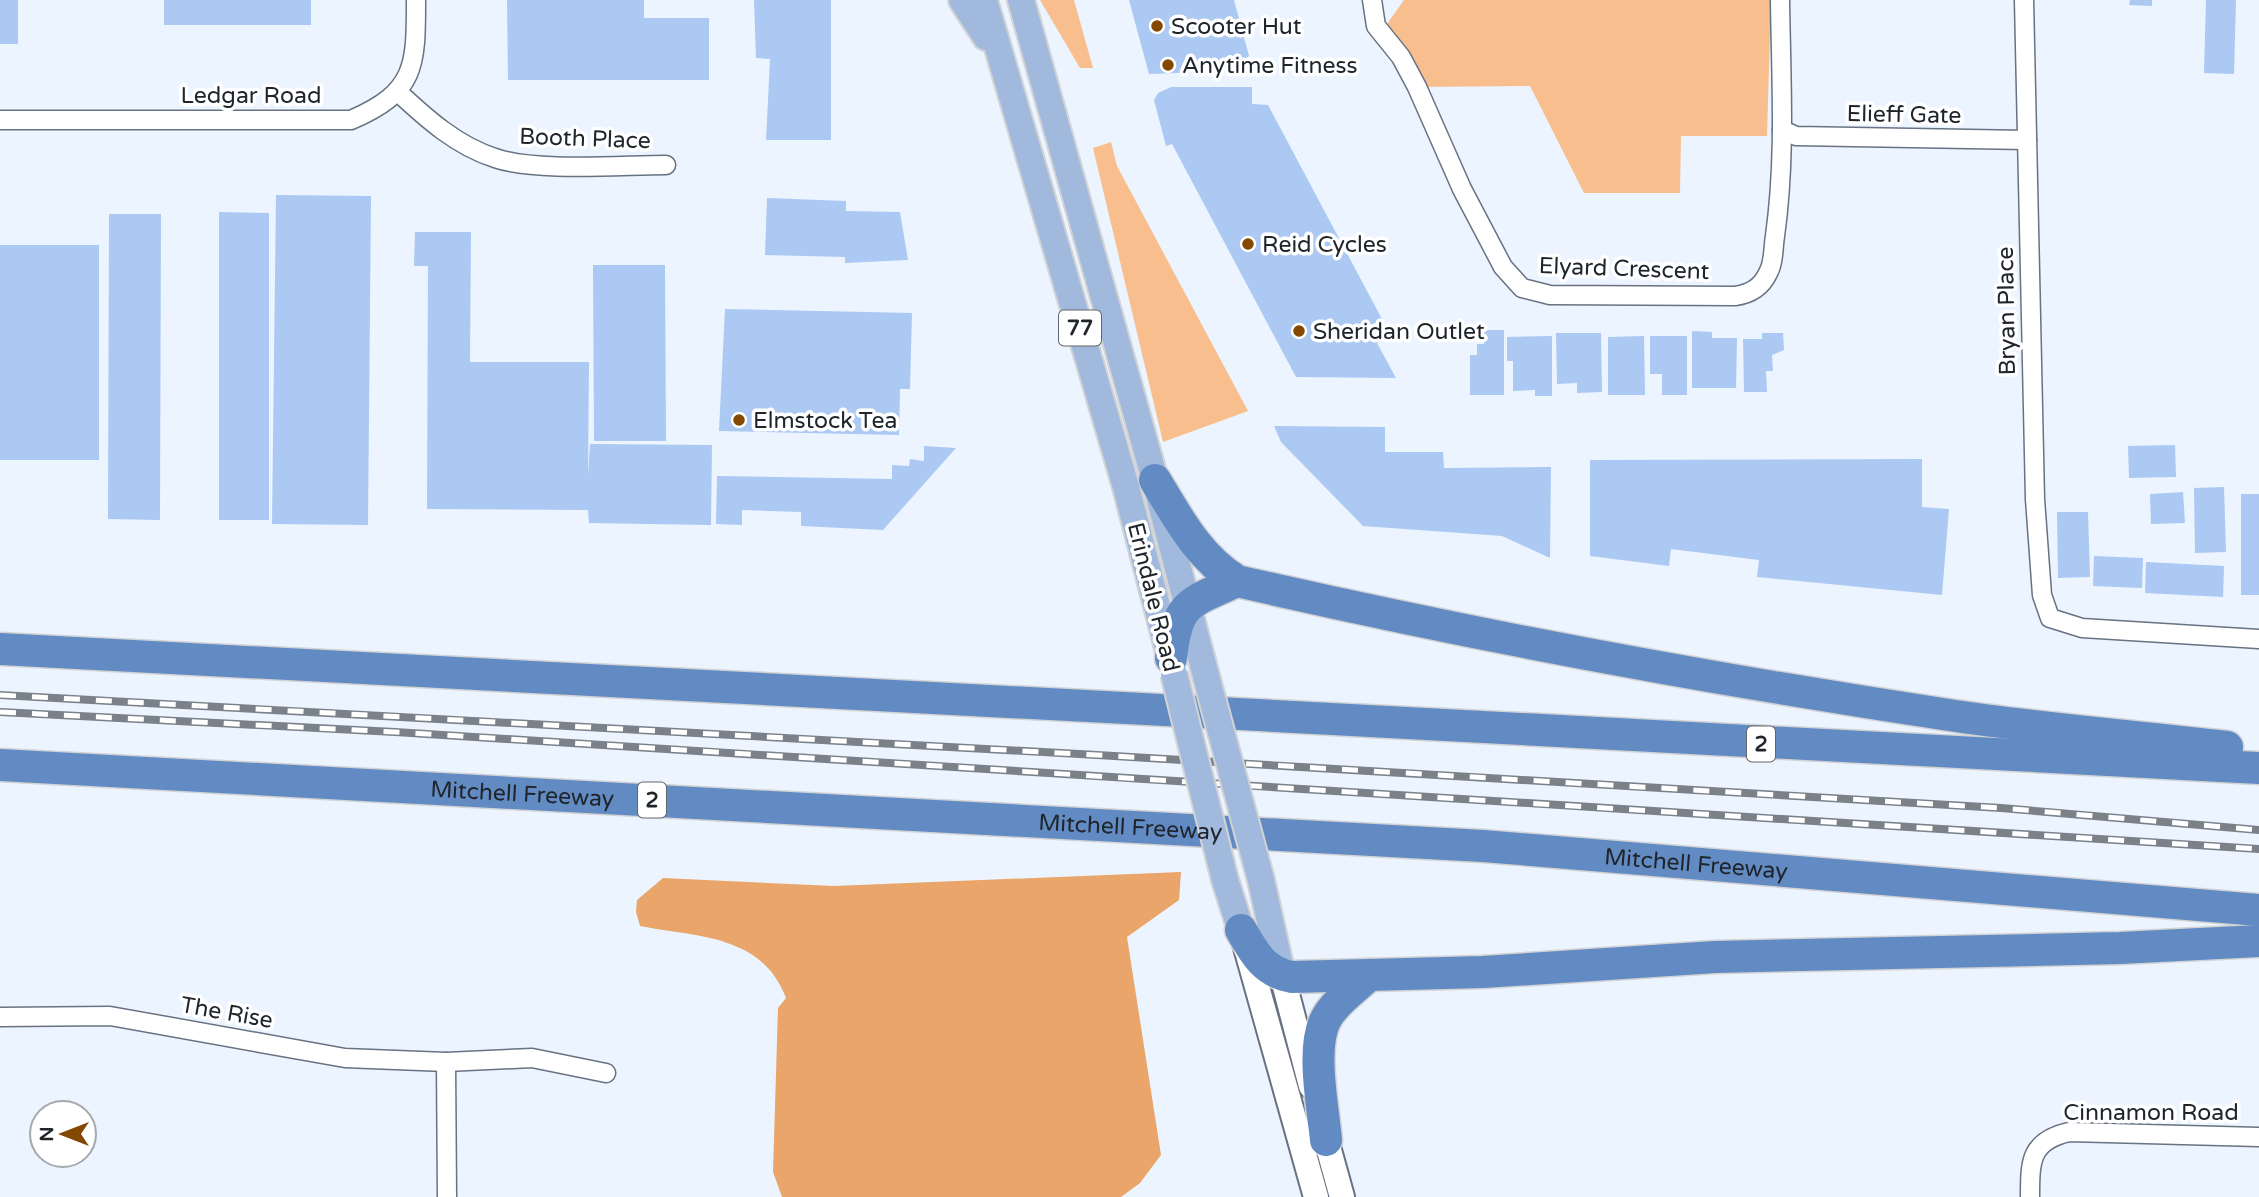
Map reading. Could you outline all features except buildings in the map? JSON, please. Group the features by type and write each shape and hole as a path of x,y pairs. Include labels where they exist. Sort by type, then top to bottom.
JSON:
{"highway":[{"path":"1155,480 1197,546 1214,565 1237,581 1408,620 1671,670 1952,715 2259,751"},
{"path":"1172,666 1178,617 1189,604 1237,581"},
{"name":"2","path":"0,649 1010,703 1264,713 1728,742 2259,768"},
{"name":"Mitchell Freeway","path":"0,765 1483,846 2259,910"},
{"path":"1241,930 1260,962 1282,975 1483,972 1715,957 2120,948 2259,941"},
{"path":"1326,1140 1318,1046 1321,1030 1328,1014 1369,975"}],"main road":[{"path":"962,0 1005,69"},
{"name":"Erindale Road","path":"985,0 1122,474 1225,880 1316,1197"},
{"name":"Erindale Road","path":"1021,0 1189,604 1261,880 1282,975 1342,1197"}],"street":[{"path":"398,92 410,72 416,43 416,0"},
{"name":"Elyard Crescent","path":"1372,0 1377,26 1401,57 1493,250 1516,282 1534,293 1670,296 1750,293 1769,271 1778,218 1782,130 1780,0"},
{"name":"Bryan Place","path":"2024,0 2035,499 2042,595 2050,618 2082,628 2259,639"},
{"name":"Ledgar Road","path":"0,120 351,120 378,108 398,92"},
{"name":"Booth Place","path":"398,92 444,131 469,147 496,159 526,164 666,165"},
{"name":"Elieff Gate","path":"1782,130 1796,136 2026,140"},
{"name":"The Rise","path":"0,1017 110,1016 345,1058 446,1062 532,1058 606,1073"},
{"path":"446,1062 447,1197"},
{"name":"Cinnamon Road","path":"2031,1197 2031,1170 2038,1148 2044,1142 2069,1132 2259,1137"}],"shaded area":[{"path":"1040,0 1074,0 1093,68 1080,68"},
{"path":"1404,0 1771,0 1767,136 1681,136 1680,193 1584,193 1530,86 1417,87 1412,69 1387,24"},
{"path":"1111,142 1117,166 1248,411 1163,442 1093,148"},
{"path":"1181,872 1179,900 1127,937 1161,1155 1140,1183 1121,1197 782,1197 773,1172 778,1008 786,998 775,977 761,961 744,950 704,937 640,926 636,912 637,900 663,878 834,886"}],"railway":[{"path":"0,695 2001,808 2259,830"},
{"path":"0,712 395,732 2259,849"}],"place":[{"name":"Scooter Hut","path":"1157,26"},
{"name":"Anytime Fitness","path":"1168,65"},
{"name":"Reid Cycles","path":"1248,244"},
{"name":"Sheridan Outlet","path":"1299,331"},
{"name":"Elmstock Tea","path":"739,420"}]}
